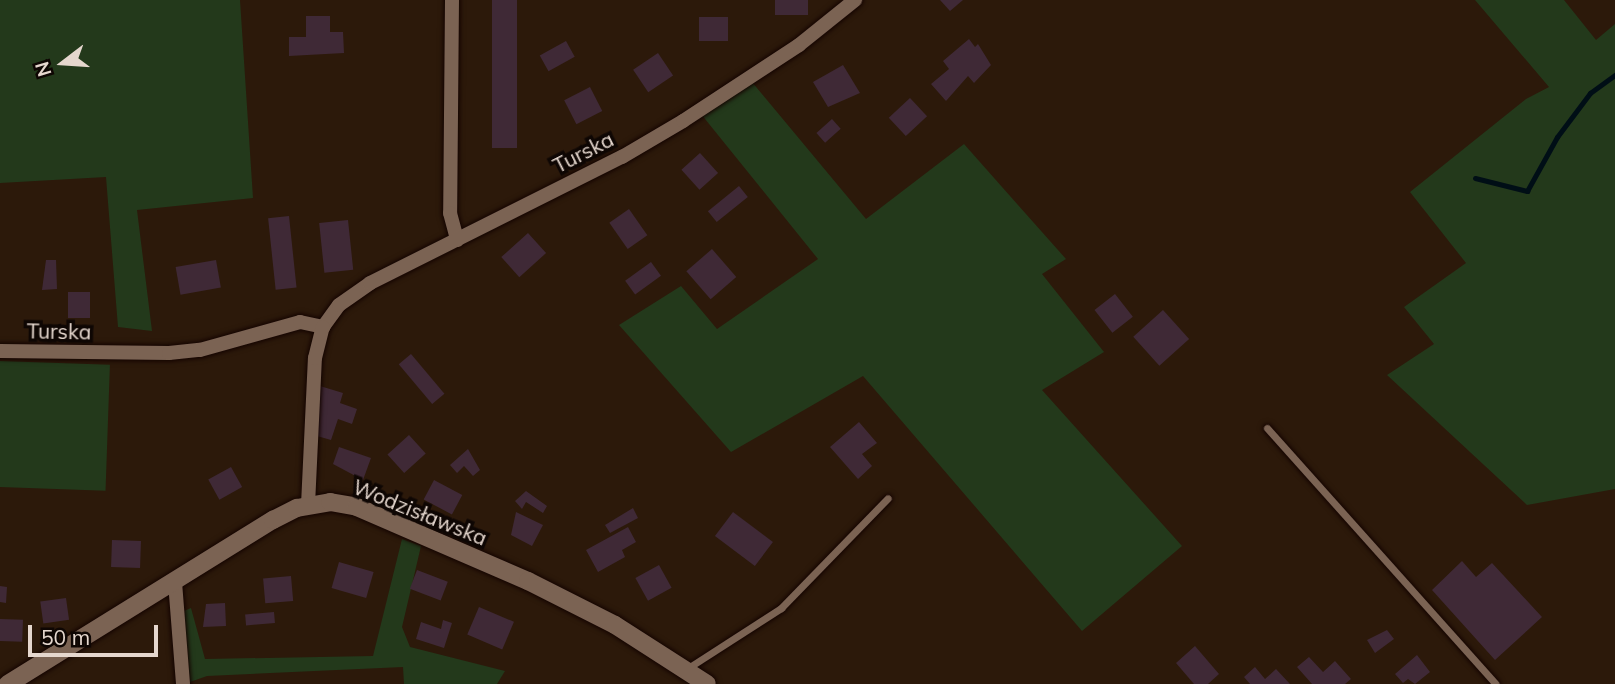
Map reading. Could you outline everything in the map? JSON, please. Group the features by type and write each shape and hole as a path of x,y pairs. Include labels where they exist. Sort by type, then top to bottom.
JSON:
{"street":[{"path":"452,0 450,213 457,240"},
{"name":"Turska","path":"308,505 315,358 323,327 358,290 683,121 799,46 855,0"},
{"name":"Turska","path":"0,351 169,353 200,350 300,322 323,327"},
{"name":"Wodzisławska","path":"8,684 273,520 308,505 330,502 357,507 528,581 687,668 707,684"},
{"path":"175,582 183,684"}],"lane":[{"path":"1267,428 1496,684"},
{"path":"687,668 781,608 888,498"}],"green space":[{"path":"0,0 240,0 253,198 137,210 152,331 118,327 106,177 0,183"},
{"path":"1475,0 1564,0 1596,40 1615,24 1615,489 1527,505 1387,375 1434,344 1404,307 1466,263 1410,192 1526,99 1549,87"},
{"path":"752,82 866,219 964,144 1066,259 1042,274 1104,352 1042,390 1182,546 1082,631 863,376 731,452 619,325 681,286 717,329 818,259 701,114"},
{"path":"0,361 110,365 106,491 0,487"},
{"path":"402,539 421,546 402,627 410,647 505,671 497,684 404,684 403,667 207,676 190,682 184,611 191,608 205,659 373,656"}],"building":[{"path":"492,0 517,0 517,148 492,148"},
{"path":"775,0 808,0 808,15 775,15"},
{"path":"940,0 963,0 950,11"},
{"path":"306,16 330,16 330,32 343,32 344,53 289,56 289,37 306,37"},
{"path":"699,17 728,17 728,41 699,41"},
{"path":"969,39 975,47 978,44 991,65 974,83 968,76 946,101 931,84 949,69 943,61"},
{"path":"566,41 575,57 548,71 540,56"},
{"path":"658,53 673,75 648,92 633,70"},
{"path":"843,65 860,93 828,107 813,82"},
{"path":"590,87 602,111 576,124 564,100"},
{"path":"910,98 927,116 906,136 889,118"},
{"path":"832,119 841,129 825,143 816,133"},
{"path":"700,153 718,173 699,190 681,170"},
{"path":"739,186 748,197 717,222 708,211"},
{"path":"629,209 647,235 628,249 609,223"},
{"path":"289,216 297,288 276,290 268,218"},
{"path":"348,220 353,270 324,273 319,223"},
{"path":"528,233 546,253 519,277 501,257"},
{"path":"712,249 736,277 711,299 686,271"},
{"path":"46,260 56,260 57,289 42,290"},
{"path":"216,260 221,288 180,295 176,267"},
{"path":"651,262 661,276 635,295 625,281"},
{"path":"68,292 90,292 90,318 68,318"},
{"path":"1115,294 1133,317 1112,333 1095,310"},
{"path":"1163,310 1189,339 1159,366 1133,337"},
{"path":"411,354 444,394 432,404 399,364"},
{"path":"320,386 343,393 340,403 357,409 352,424 338,419 331,440 317,436"},
{"path":"859,422 877,443 862,454 872,466 858,479 830,447"},
{"path":"409,435 426,454 404,473 387,454"},
{"path":"339,447 371,458 363,480 333,464"},
{"path":"468,449 480,470 473,476 464,466 457,473 450,465"},
{"path":"231,467 242,487 219,500 208,480"},
{"path":"434,480 462,495 452,514 424,499"},
{"path":"526,491 547,506 543,513 526,502 522,509 515,501"},
{"path":"633,508 638,518 610,533 605,525"},
{"path":"516,512 543,525 532,546 511,535"},
{"path":"733,512 773,542 755,566 715,536"},
{"path":"628,527 636,542 622,550 625,557 598,572 586,550"},
{"path":"112,540 141,541 140,568 111,567"},
{"path":"1462,561 1476,577 1492,563 1542,617 1495,660 1432,590"},
{"path":"339,562 374,572 366,598 332,588"},
{"path":"659,565 672,588 648,601 635,578"},
{"path":"417,570 448,582 441,600 410,589"},
{"path":"291,576 293,601 265,603 263,578"},
{"path":"0,586 7,587 6,603 0,602"},
{"path":"66,598 69,620 43,623 40,602"},
{"path":"225,603 226,626 203,627 206,604"},
{"path":"479,607 514,622 502,649 467,635"},
{"path":"274,612 275,623 246,625 245,615"},
{"path":"0,619 23,620 22,642 0,641"},
{"path":"443,620 452,623 444,648 416,639 421,622 441,629"},
{"path":"1387,630 1394,639 1375,653 1367,640"},
{"path":"1195,646 1219,674 1208,684 1194,684 1176,663"},
{"path":"1417,655 1430,672 1415,684 1408,679 1403,683 1395,674"},
{"path":"1309,657 1323,672 1335,661 1351,679 1345,684 1312,684 1297,667"},
{"path":"1255,667 1265,679 1276,669 1290,684 1250,684 1244,677"}],"waterway":[{"path":"1475,178 1527,191 1557,137 1590,93 1615,75"}]}
